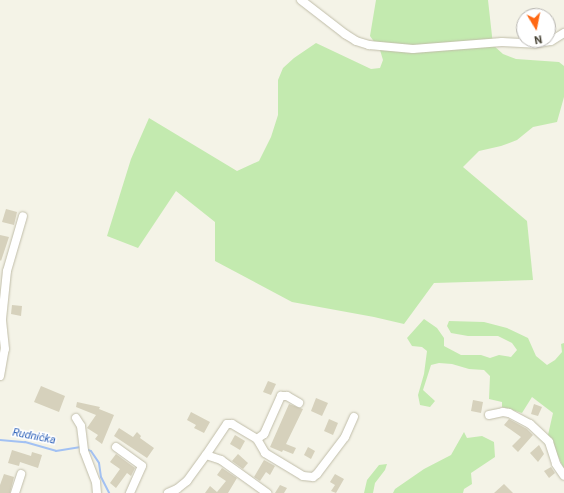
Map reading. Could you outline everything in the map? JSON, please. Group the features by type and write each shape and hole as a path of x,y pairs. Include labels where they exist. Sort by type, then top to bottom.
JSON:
{"street":[{"path":"301,0 345,34 356,41 369,45 413,49 502,42 535,44 550,41 564,32"},
{"path":"0,376 5,349 2,319 7,271 23,216"},
{"path":"257,439 264,434 281,396 287,396 298,402"},
{"path":"489,416 503,412 510,413 530,424 549,442 556,464 564,476"},
{"path":"168,493 177,489 186,482 227,424 232,424 257,439 265,453 303,476 313,477 317,474 345,437 354,417"},
{"path":"76,418 81,426 84,451 96,482 97,493"},
{"path":"116,447 142,466 130,493"},
{"path":"206,455 221,460 267,493"},
{"path":"15,493 21,474"}],"green space":[{"path":"376,0 488,0 493,45 503,54 516,59 559,62 564,66 564,97 557,122 533,127 517,140 501,146 479,151 463,167 527,221 533,280 434,283 404,324 292,302 215,261 215,222 176,191 138,248 107,236 131,159 149,118 237,171 259,161 271,137 278,115 278,80 283,68 294,58 316,43 371,69 380,68 383,60 380,50 370,36"},
{"path":"424,319 437,328 444,338 444,346 461,355 481,355 490,358 499,355 511,357 517,350 512,343 498,336 468,336 451,333 447,326 449,321 484,322 507,328 528,338 536,356 547,365 555,360 562,352 561,344 564,343 564,469 548,435 553,413 532,397 522,413 502,407 502,402 489,399 490,376 484,370 469,369 452,364 439,363 431,365 423,390 435,401 430,407 420,405 418,395 424,374 427,351 422,347 412,346 407,338"},
{"path":"464,432 467,438 482,436 494,442 495,457 471,473 472,484 464,489 463,493 393,493 395,489 424,469 451,455"},
{"path":"387,464 385,470 375,483 373,493 364,493 367,480 379,465"}],"building":[{"path":"6,209 17,212 14,225 2,222"},
{"path":"0,235 9,237 1,261 0,260"},
{"path":"12,305 22,306 21,316 11,314"},
{"path":"268,381 276,384 271,395 263,392"},
{"path":"41,386 65,396 59,412 34,402"},
{"path":"316,398 328,403 322,416 311,411"},
{"path":"473,400 483,402 481,413 471,411"},
{"path":"77,402 100,407 99,409 114,415 102,444 95,439 98,435 87,428 96,415 76,407"},
{"path":"289,404 303,409 286,444 296,448 293,454 283,450 282,452 270,447"},
{"path":"534,404 542,407 538,416 531,414"},
{"path":"191,412 210,422 204,433 194,428 196,425 187,420"},
{"path":"329,419 338,423 333,435 324,431"},
{"path":"509,419 527,429 533,435 518,452 512,446 521,437 504,425"},
{"path":"119,428 133,437 137,432 141,436 140,438 154,448 147,458 114,436"},
{"path":"235,435 245,441 240,450 230,444"},
{"path":"539,445 544,454 538,462 530,453"},
{"path":"308,447 315,451 311,459 304,455"},
{"path":"12,450 31,456 32,452 42,455 38,468 20,462 19,466 8,463"},
{"path":"116,454 135,468 131,476 127,473 116,488 110,483 120,469 110,462"},
{"path":"238,454 248,463 243,469 232,461"},
{"path":"264,460 275,466 270,475 266,472 260,481 254,477"},
{"path":"551,467 555,473 549,478 544,471"},
{"path":"222,468 237,478 228,493 205,493 210,486 217,492 226,481 217,475"},
{"path":"4,474 14,477 10,493 0,493 0,485"},
{"path":"335,474 344,479 336,493 331,491 335,485 330,482"},
{"path":"504,484 513,493 494,493"},
{"path":"280,485 287,488 284,493 275,493"}],"waterway":[{"name":"Rudnička","path":"0,440 25,442 56,451 81,447"},
{"name":"Rudnička","path":"86,449 91,451 99,463 101,477 109,493"}]}
